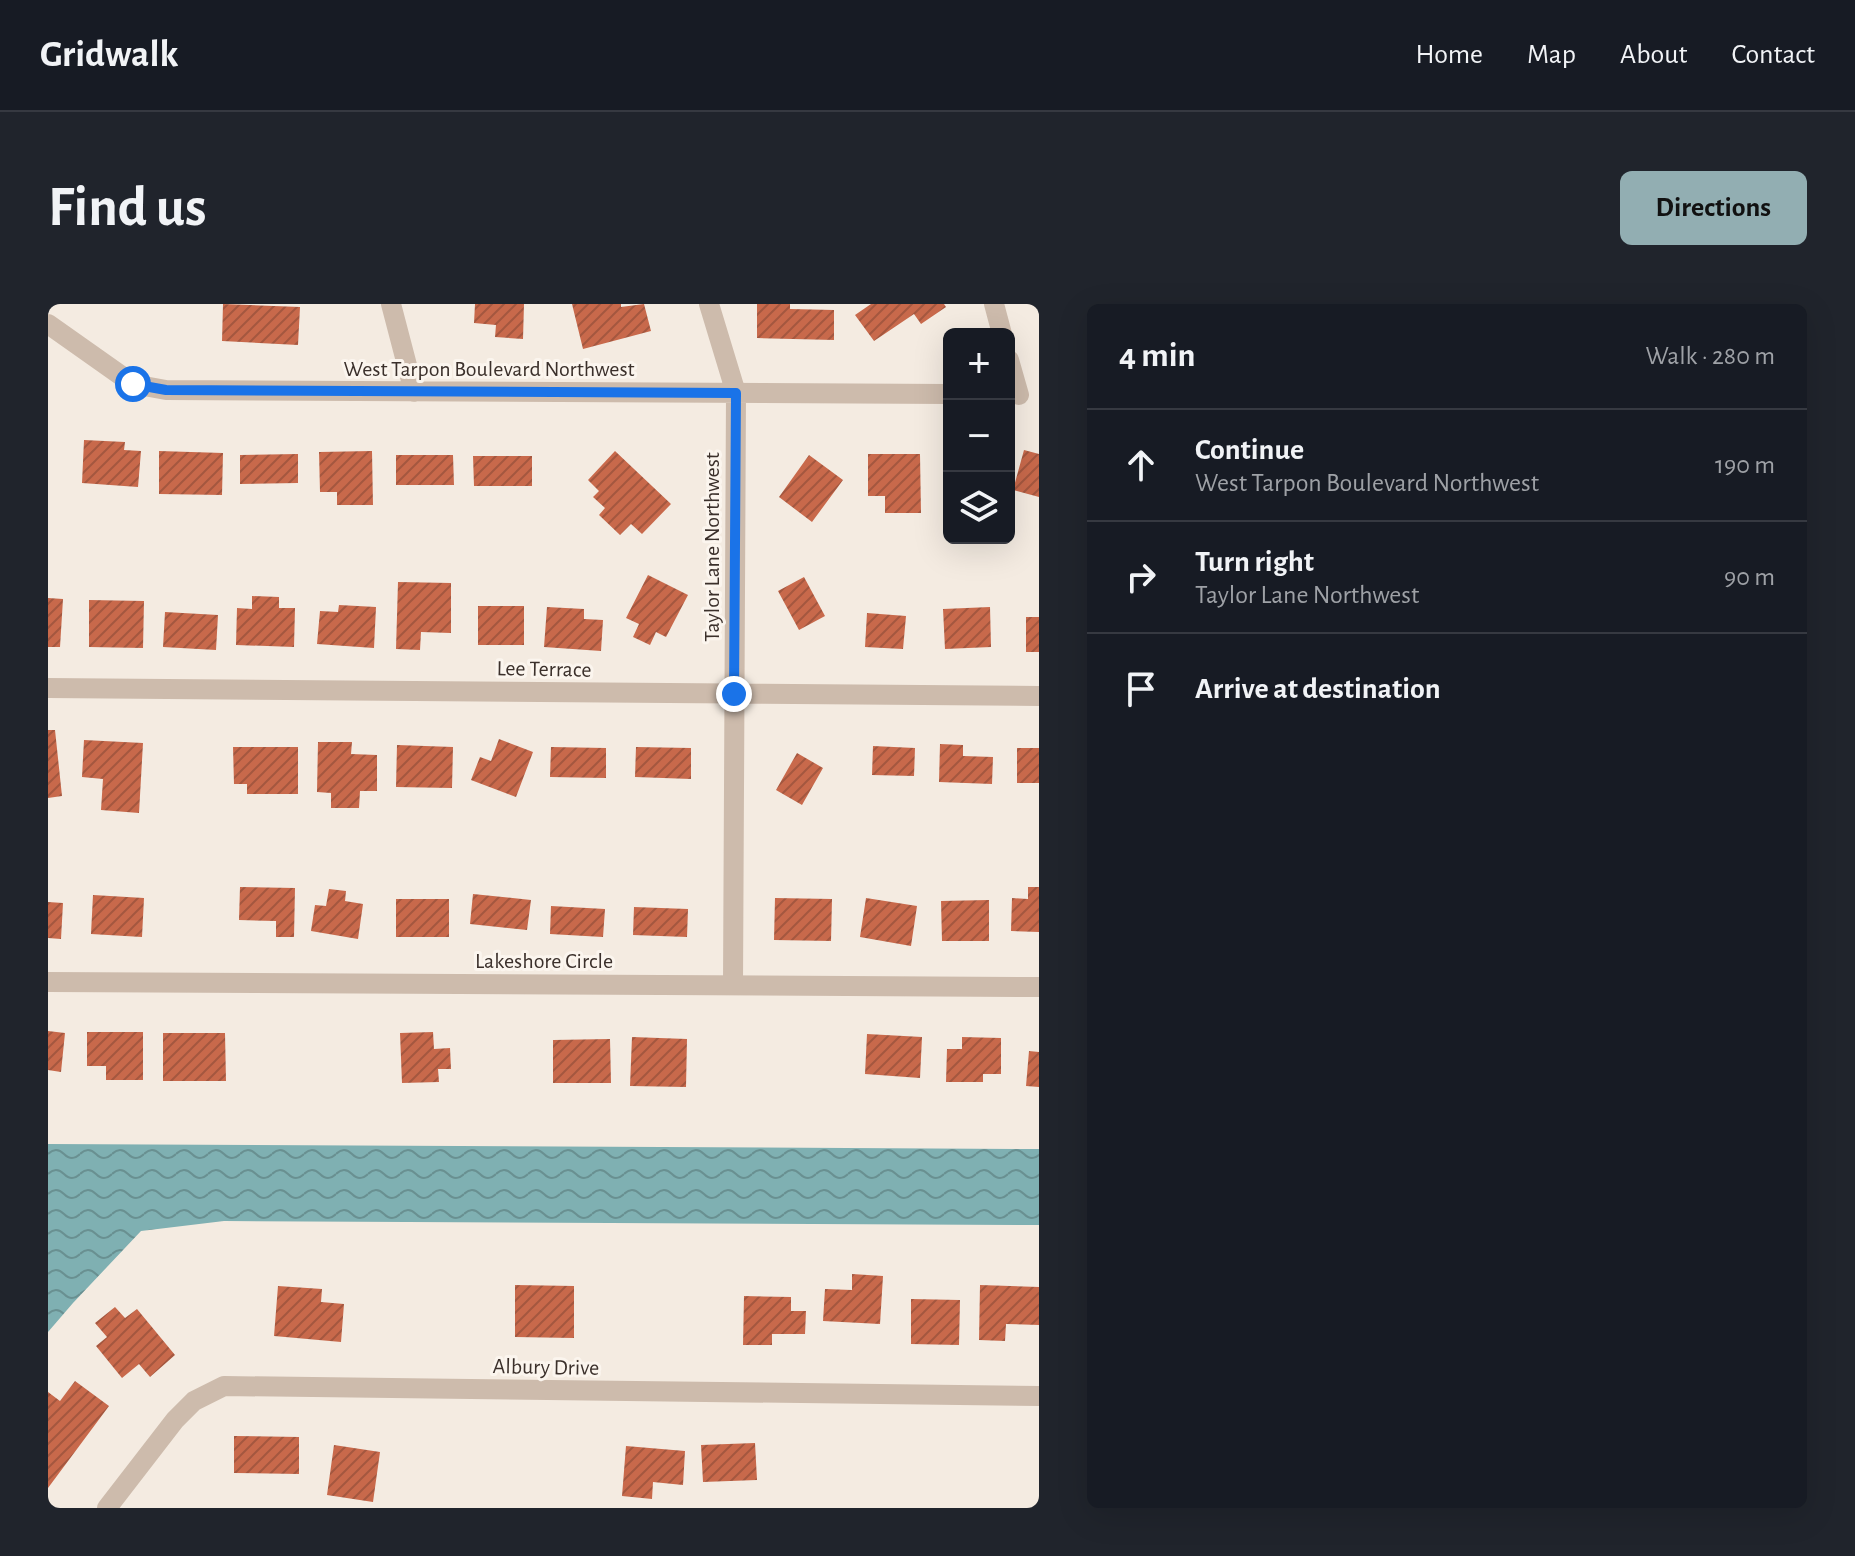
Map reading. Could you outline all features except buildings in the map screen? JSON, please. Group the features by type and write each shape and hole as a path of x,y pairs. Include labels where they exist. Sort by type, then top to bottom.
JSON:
{"street":[{"path":"391,304 414,392"},
{"name":"Taylor Lane Northwest","path":"709,304 736,393 733,985"},
{"path":"994,304 1000,328"},
{"name":"West Tarpon Boulevard Northwest","path":"48,324 133,384 166,390 943,394"},
{"path":"1015,376 1022,395"},
{"name":"Lee Terrace","path":"48,688 1039,696"},
{"name":"Lakeshore Circle","path":"48,982 1039,987"},
{"name":"Albury Drive","path":"107,1508 175,1420 194,1401 224,1386 1039,1396"}],"water":[{"path":"48,1144 1039,1149 1039,1225 224,1221 141,1231 48,1332"}],"route":[{"path":"133,384 166,390 736,393 734,694"}]}
